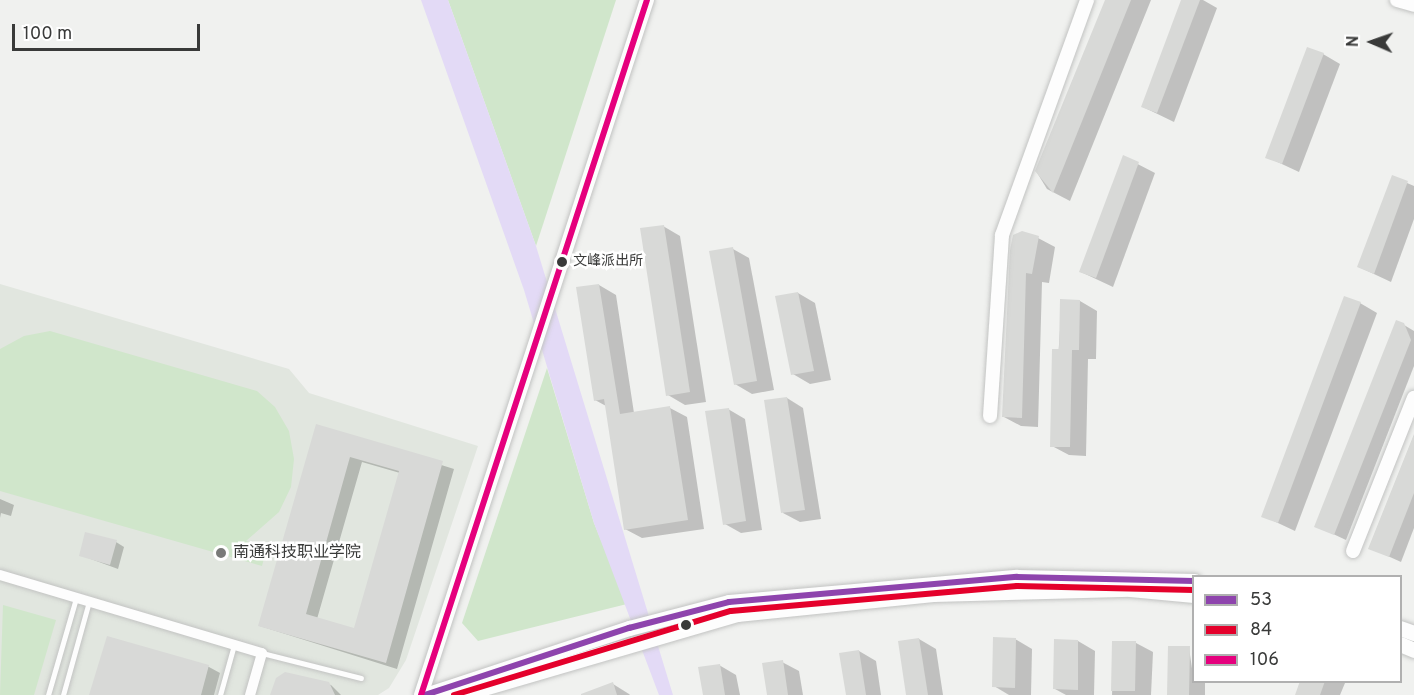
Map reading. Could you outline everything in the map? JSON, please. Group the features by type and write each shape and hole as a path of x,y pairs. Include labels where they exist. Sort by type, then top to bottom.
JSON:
{"main road":[{"path":"423,695 658,628 729,602 849,588 1017,577 1192,581"},
{"path":"658,628 736,614 933,594 1130,589 1192,595"},
{"path":"460,695 631,636"}],"street":[{"path":"423,695 557,287 647,0"},
{"path":"990,416 1002,235 1087,0"},
{"path":"1397,0 1414,4"},
{"path":"1353,551 1414,398"},
{"path":"0,575 262,653 250,695"}],"lane":[{"path":"48,695 76,597"},
{"path":"63,695 90,600"},
{"path":"220,695 234,645"},
{"path":"262,653 361,678"}],"shaded area":[{"path":"421,0 448,0 536,246 673,695 659,695 594,523 524,290"},
{"name":"南通科技职业学院","path":"0,284 289,369 309,393 478,446 406,660 389,688 378,695 0,695"}],"green space":[{"path":"448,0 616,0 536,246"},
{"path":"50,331 257,391 275,407 289,431 294,459 291,487 279,512 246,541 267,547 262,566 0,491 0,349 24,336"},
{"path":"547,368 594,523 627,604 478,641 462,623"},
{"path":"3,605 56,620 34,695 0,695"}],"building":[{"path":"1105,0 1131,0 1053,193 1035,171"},
{"path":"1181,0 1200,0 1157,113 1141,107"},
{"path":"1307,47 1324,53 1282,164 1265,158"},
{"path":"1123,155 1139,162 1096,278 1079,272"},
{"path":"1392,175 1408,181 1374,274 1357,267"},
{"path":"664,225 690,392 666,396 640,228"},
{"path":"1022,231 1039,236 1032,274 1026,273 1022,418 1002,417 1010,250 1013,235"},
{"path":"733,247 757,381 734,385 709,251"},
{"path":"599,284 620,414 670,406 688,520 624,530 604,399 594,401 576,287"},
{"path":"798,292 814,371 791,375 775,296"},
{"path":"1344,296 1361,302 1278,523 1261,517"},
{"path":"1060,299 1080,300 1079,350 1072,350 1070,447 1050,447 1052,349 1059,349"},
{"path":"1396,320 1404,323 1411,340 1334,535 1314,527"},
{"path":"787,397 805,510 781,513 764,400"},
{"path":"729,408 746,521 723,525 705,411"},
{"path":"316,424 443,461 386,663 258,626","holes":["350,457 399,471 354,628 306,614"]},
{"path":"1414,434 1414,493 1389,557 1368,549"},
{"path":"85,532 117,540 110,565 79,556"},
{"path":"107,636 209,665 201,695 89,695"},
{"path":"993,637 1016,638 1015,688 992,687"},
{"path":"919,638 928,695 906,695 898,641"},
{"path":"1054,639 1078,640 1078,690 1053,689"},
{"path":"1112,641 1136,641 1135,691 1111,691"},
{"path":"1168,646 1190,646 1189,695 1167,695"},
{"path":"859,650 866,695 846,695 839,653"},
{"path":"783,660 788,695 767,695 762,663"},
{"path":"720,664 725,695 703,695 698,667"},
{"path":"285,672 329,682 335,695 270,695 276,678"},
{"path":"613,682 617,695 581,695 581,694"},
{"path":"1299,683 1324,683 1320,695 1295,695"}],"transit line":[{"name":"106","path":"421,695 647,0"},
{"name":"53","path":"425,695 629,628 729,602 1017,577 1192,581"},
{"name":"84","path":"454,695 731,611 1017,586 1192,590"}],"place":[{"name":"文峰派出所","path":"562,262"},
{"name":"南通科技职业学院","path":"221,553"}]}
